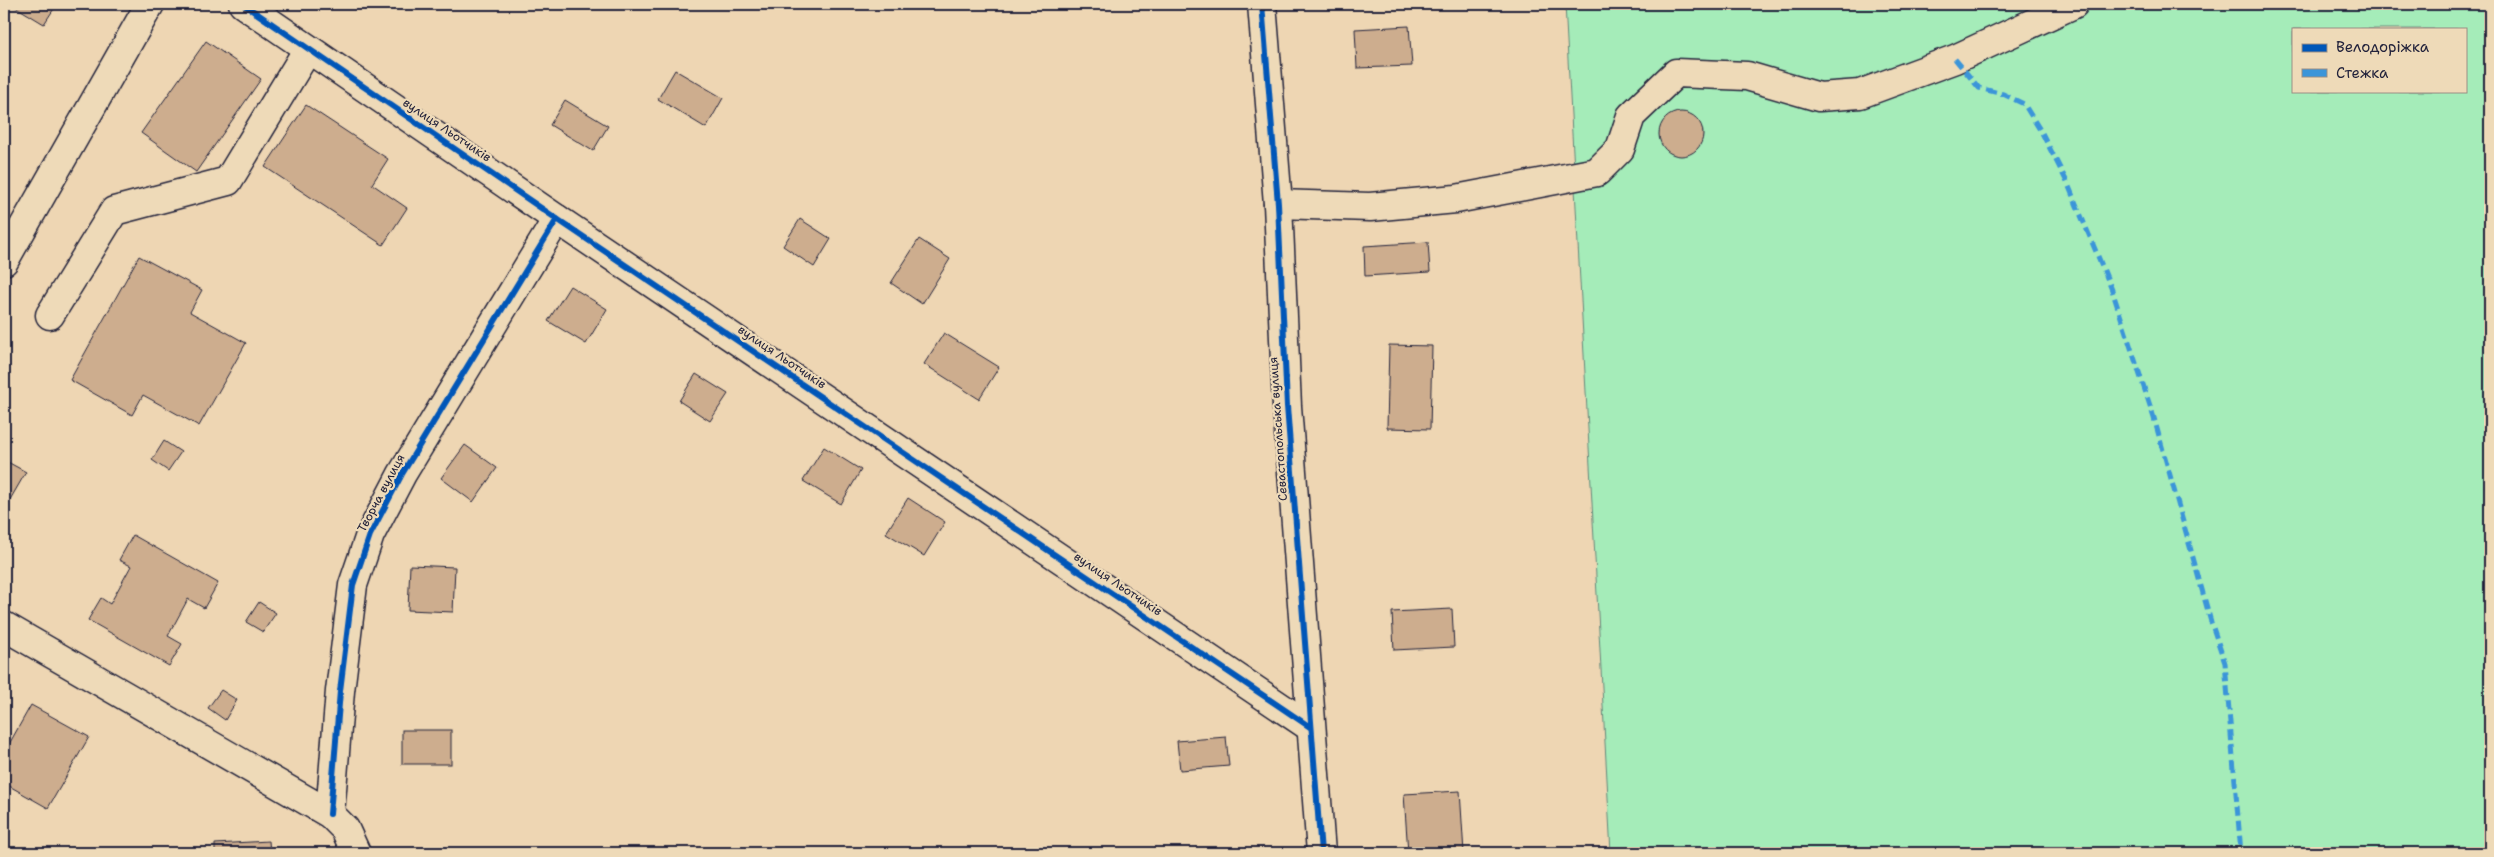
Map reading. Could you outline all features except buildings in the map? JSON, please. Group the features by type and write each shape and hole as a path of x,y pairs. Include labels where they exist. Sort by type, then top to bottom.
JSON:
{"street":[{"path":"4,261 150,4"},
{"name":"Севастопольська вулиця","path":"1262,4 1278,204 1287,406 1321,853"},
{"path":"1278,204 1370,207 1456,199 1597,172 1620,149 1631,116 1676,73 1747,76 1819,97 1860,94 1955,59 2074,4"},
{"name":"вулиця Льотчиків","path":"258,8 308,49 1310,727"},
{"path":"50,315 114,211 228,181 308,49"},
{"name":"Творча вулиця","path":"330,814 340,691 353,585 370,535 402,474 557,219"},
{"path":"4,626 330,814 345,829 356,853"}],"green space":[{"path":"1565,4 2490,4 2490,853 1611,853"}],"marked path":[{"path":"1955,59 1979,88 2003,94 2024,104 2042,133 2067,182 2112,290 2154,418 2211,622 2225,663 2241,853"}],"cycle path":[{"path":"243,4 557,219 1310,727"},
{"path":"1262,4 1278,204 1287,406 1321,853"},
{"path":"330,814 340,691 353,585 370,535 402,474 557,219"}]}
